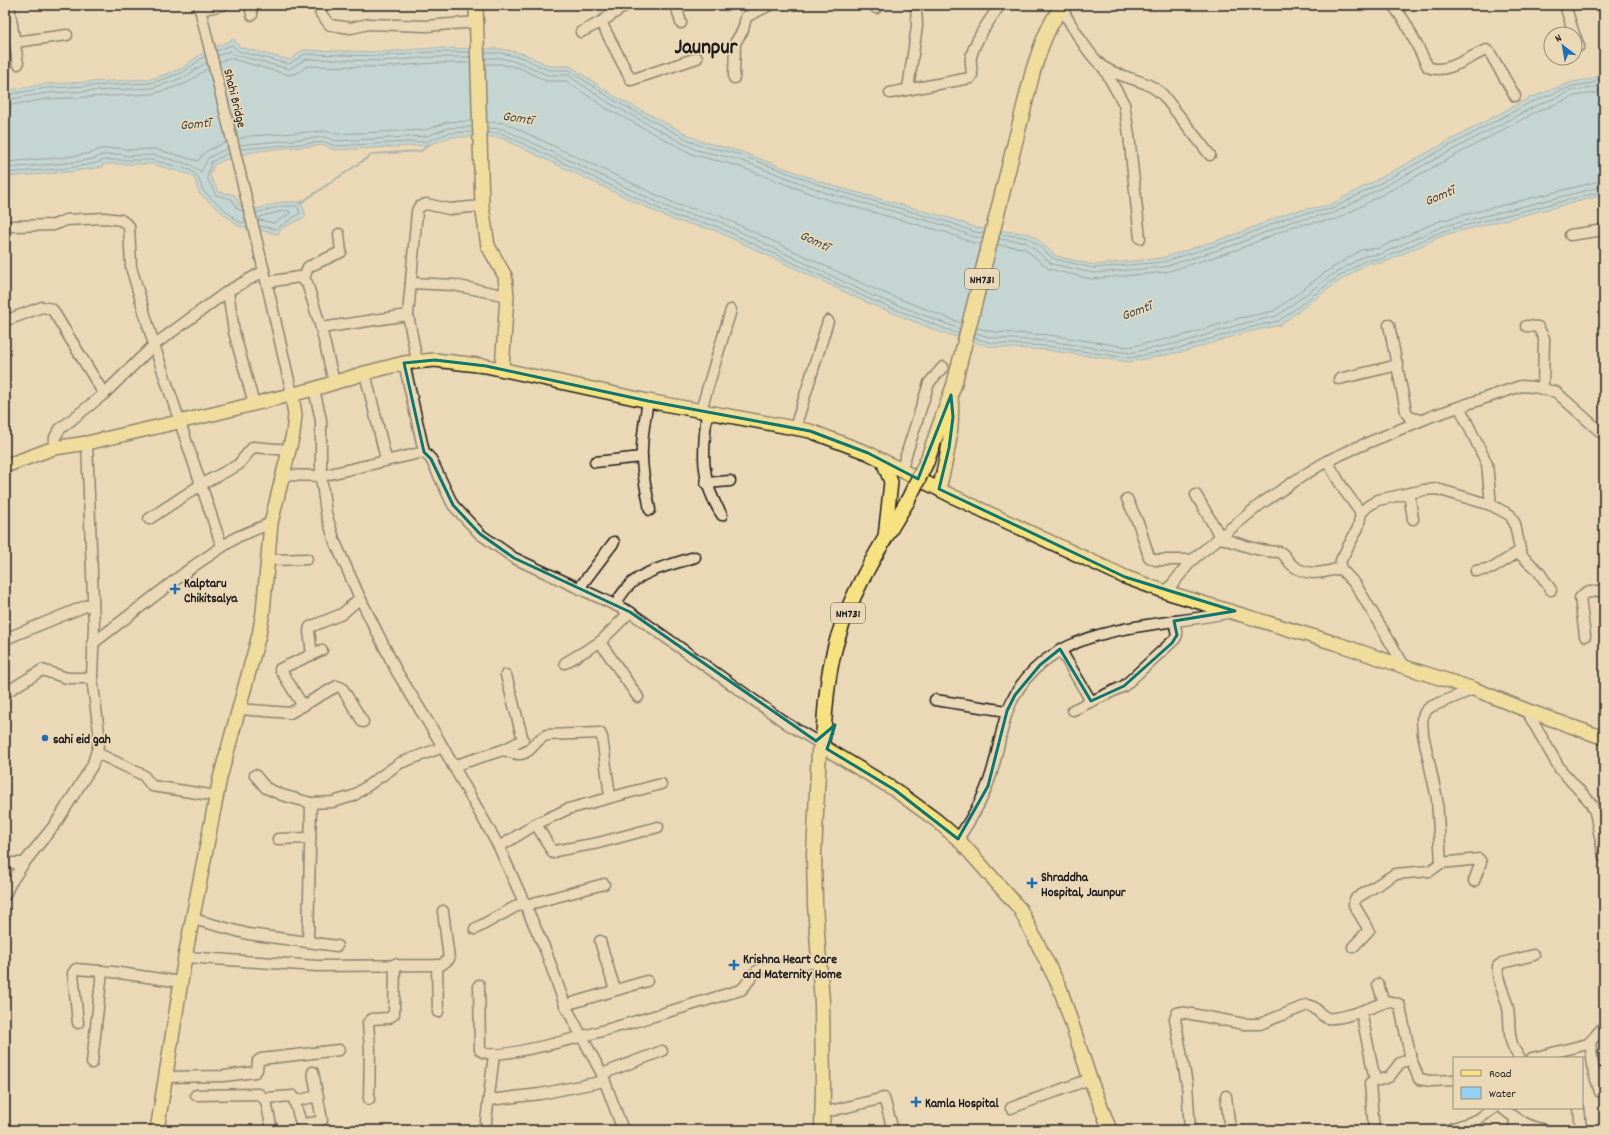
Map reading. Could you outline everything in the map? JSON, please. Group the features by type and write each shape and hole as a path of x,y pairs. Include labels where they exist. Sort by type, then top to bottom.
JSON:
{"highway":[{"name":"NH731","path":"822,1130 822,1002 815,905 814,854 821,745 831,665 838,638 856,591 885,537 908,500 926,461 953,390 1033,71 1042,43 1061,6"}],"main road":[{"path":"476,5 482,206 488,246 505,276 507,296 502,369"},
{"path":"5,466 54,448 87,443 254,404 314,389 365,373 404,363 435,360 502,369 648,401 810,431 868,453 956,498 1124,577 1166,592 1338,644 1404,667 1474,688 1526,710 1604,738"},
{"path":"939,488 949,448 953,417 953,390"},
{"path":"157,1130 185,957 217,796 259,635 263,612 271,524 289,450 295,415 292,394"},
{"path":"883,461 891,482 885,537"},
{"path":"821,745 895,790 936,820 958,839 1015,903 1031,929 1060,988 1090,1079 1110,1130"}],"street":[{"path":"11,5 18,64"},
{"path":"200,8 223,5"},
{"path":"318,5 321,14 330,25 351,28 369,24 426,26 477,22"},
{"path":"581,32 601,22 626,5"},
{"path":"676,5 680,23"},
{"path":"734,78 735,43 743,30 746,17 752,9 770,5"},
{"path":"908,89 917,26 916,5"},
{"path":"890,92 970,78 972,75 971,58 975,47 986,26 1000,5"},
{"path":"1393,5 1406,22 1428,67 1434,70 1446,69 1486,50 1490,53 1515,96"},
{"path":"1564,5 1572,26"},
{"path":"1061,6 1096,60 1103,67 1124,104 1129,135 1140,238"},
{"name":"Shahi Bridge","path":"200,8 267,282 292,394"},
{"path":"601,22 631,80 698,58"},
{"path":"15,42 67,35"},
{"path":"1103,67 1154,87 1163,95 1210,155"},
{"path":"417,361 408,315 412,283 417,211 419,207 426,204 449,209 482,206"},
{"path":"12,226 54,224 66,220 104,218 121,220 126,223 130,230 129,251 131,268 154,345 222,547"},
{"path":"1570,235 1604,230"},
{"path":"304,279 308,267 341,252 339,234"},
{"path":"54,448 55,437 60,429 104,394 154,345 228,291 264,271"},
{"path":"267,282 299,277 304,279 307,283 321,328 334,382"},
{"path":"412,283 454,285 507,296"},
{"path":"228,291 234,332 254,404"},
{"path":"5,319 10,319 42,307 52,309 104,394"},
{"path":"722,515 711,496 706,483 704,411 731,310"},
{"path":"321,328 408,315"},
{"path":"795,428 828,321"},
{"path":"1388,325 1398,365 1407,415 1420,420"},
{"path":"1526,326 1538,327 1544,338 1544,388"},
{"path":"404,363 424,452 431,459 453,505 480,534 514,558 580,587 630,612 786,723 821,745"},
{"path":"1339,379 1398,365"},
{"path":"901,471 928,383 943,367"},
{"path":"365,373 386,459"},
{"path":"1166,592 1192,560 1262,504 1327,461 1420,420 1460,408 1521,386 1544,388 1556,392 1604,435"},
{"path":"314,389 321,420 321,476 326,513 335,542 360,598 397,672 443,747 499,847 545,949 565,1005 604,1077 623,1130"},
{"path":"648,401 642,442 642,457 643,475 650,510"},
{"path":"1460,408 1487,464 1488,484 1492,494 1491,505"},
{"path":"5,895 10,884 24,863 56,823 92,766 97,753 99,732 92,678 93,602 87,443"},
{"path":"149,519 202,484 238,465 253,447 289,450"},
{"path":"283,475 321,476 386,459 424,452"},
{"path":"595,462 642,457"},
{"path":"1327,461 1344,490 1361,513"},
{"path":"706,483 730,481"},
{"path":"1340,568 1341,560 1358,528 1361,513 1368,506 1378,500 1437,489 1491,505 1504,512 1512,519 1520,551 1523,557 1545,580 1551,590"},
{"path":"1409,493 1413,519"},
{"path":"1196,495 1221,538 1271,552 1280,552 1291,564 1303,572 1324,572 1340,568"},
{"path":"1127,500 1139,525 1149,557 1155,560 1192,560"},
{"path":"92,644 195,565 237,537 271,524"},
{"path":"580,587 614,542"},
{"path":"1476,571 1493,568 1520,551"},
{"path":"616,605 620,595 636,578 695,557"},
{"path":"268,560 307,560"},
{"path":"1340,568 1356,585 1404,667"},
{"path":"1586,636 1580,598 1585,593 1604,590"},
{"path":"312,655 309,631 310,627 342,614 360,598"},
{"path":"5,639 93,602"},
{"path":"565,663 600,642 630,612"},
{"path":"958,839 973,815 988,786 1007,711 1025,681 1040,665 1060,649 1094,636 1133,627 1235,612"},
{"path":"1073,710 1124,686 1172,643 1177,635 1174,621"},
{"path":"600,642 638,697"},
{"path":"1060,649 1091,701"},
{"path":"303,706 280,669 322,650"},
{"path":"5,693 42,670 67,678 92,678"},
{"path":"453,766 503,750 523,740 506,675"},
{"path":"239,710 290,714 333,687 340,686 363,722"},
{"path":"1441,863 1437,799 1422,734 1422,719 1425,712 1430,707 1474,688"},
{"path":"935,700 1007,711"},
{"path":"1526,710 1560,769 1590,802 1595,812 1604,857"},
{"path":"503,750 519,754 525,753 541,737 547,735 600,733 602,737 610,796"},
{"path":"255,775 266,788 282,796 311,803 333,802 353,796 400,763 443,747"},
{"path":"97,753 143,775 152,786 217,796"},
{"path":"499,847 536,824 568,809 610,796 661,784"},
{"path":"308,942 311,803"},
{"path":"536,824 553,853 555,850 598,843 658,827"},
{"path":"278,839 310,838"},
{"path":"1353,947 1369,930 1354,905 1355,899 1395,874 1430,871 1441,863 1479,859 1482,862 1474,881"},
{"path":"5,863 24,863"},
{"path":"475,929 525,903 604,884"},
{"path":"185,957 317,966 395,964 437,966 446,963 449,959 443,911"},
{"path":"193,919 248,934 337,946"},
{"path":"600,941 615,990"},
{"path":"1520,1057 1509,1035 1508,1007 1498,979 1498,966 1502,963 1534,955"},
{"path":"479,985 480,1050 486,1054 494,1054 525,1051 582,1037 741,990 747,986 756,972 761,969 820,961"},
{"path":"369,1099 370,1050 368,1023 372,1019 389,1018 394,1014 395,964"},
{"path":"437,966 438,1012"},
{"path":"78,1023 74,971 79,968 181,982"},
{"path":"92,1063 102,971"},
{"path":"565,1005 646,981"},
{"path":"1378,984 1382,997 1386,1002"},
{"path":"1190,1130 1187,1084 1176,1019 1177,1013 1180,1012 1244,1024 1260,1024 1309,1005 1327,1018 1361,1011 1386,1002 1398,1004 1400,1007 1411,1059 1419,1079 1431,1081 1453,1080"},
{"path":"1361,1011 1375,1080"},
{"path":"1540,1057 1572,1053 1590,1042 1604,1026"},
{"path":"1590,1042 1594,1073 1600,1092"},
{"path":"166,1077 224,1076 254,1072 257,1070 258,1061 261,1059 340,1050"},
{"path":"489,1100 540,1094 604,1077 662,1050"},
{"path":"485,1130 494,1054"},
{"path":"1374,1130 1370,1083 1375,1080 1389,1077 1400,1063 1411,1059"},
{"path":"196,1095 256,1093 265,1098 291,1095 295,1101 303,1127 322,1120 313,1072"},
{"path":"1011,1108 1090,1079"},
{"path":"295,1101 318,1096"},
{"path":"1226,1096 1230,1130"},
{"path":"265,1098 272,1130"},
{"path":"822,1113 884,1098 893,1130"},
{"path":"1448,1130 1477,1120 1493,1109"},
{"path":"1503,1109 1515,1118 1536,1128 1546,1130"},
{"path":"1579,1109 1582,1130"},
{"path":"1514,1130 1515,1118"}],"highlighted area":[{"path":"435,360 486,366 648,401 810,431 868,453 918,479 951,395 953,417 949,448 939,489 1125,577 1235,611 1174,621 1177,635 1172,643 1124,686 1091,701 1060,649 1040,665 1015,695 1007,711 988,786 958,839 895,790 827,749 835,725 816,741 630,612 514,558 480,534 453,505 431,459 424,452 404,363"}],"water":[{"name":"Gomtī","path":"234,39 239,47 290,60 303,50 382,52 434,48 501,49 525,54 549,66 570,66 614,96 700,141 739,151 830,185 953,219 976,228 1031,234 1056,256 1094,265 1162,258 1234,235 1290,212 1330,205 1527,99 1572,82 1592,79 1604,72 1604,195 1444,235 1383,263 1368,263 1335,284 1280,325 1244,333 1186,351 1129,362 1047,350 992,347 940,332 868,303 714,230 673,220 499,137 450,137 429,145 334,150 325,145 283,148 240,155 214,165 210,176 219,192 235,195 240,206 256,209 282,202 301,202 306,216 281,229 278,234 238,226 199,193 195,179 188,174 152,164 103,164 102,167 69,172 5,177 5,91 46,84 151,79 181,69 204,52"}],"waterway":[{"path":"299,204 373,154 421,151 429,144"}],"place":[{"name":"Kalptaru Chikitsalya","path":"175,589"},
{"name":"sahi eid gah","path":"45,738"},
{"name":"Shraddha Hospital, Jaunpur","path":"1032,883"},
{"name":"Krishna Heart Care and Maternity Home","path":"734,965"},
{"name":"Kamla Hospital","path":"916,1102"}],"district":[{"name":"Jaunpur","path":"706,46"}]}
